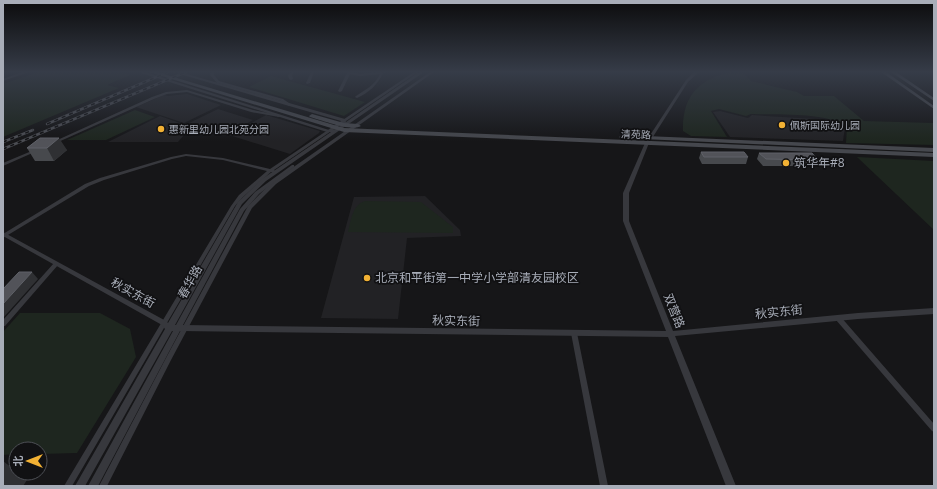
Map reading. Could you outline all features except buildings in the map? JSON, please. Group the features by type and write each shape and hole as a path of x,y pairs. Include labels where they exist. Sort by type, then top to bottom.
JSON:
{"main road":[{"name":"清苑路","path":"226,95 298,117 343,127 934,155"},
{"name":"清苑路","path":"239,95 343,127"},
{"path":"915,95 934,108"},
{"name":"清苑路","path":"649,141 934,150"}],"street":[{"path":"48,146 161,95"},
{"path":"203,95 252,111 298,117"},
{"name":"清苑路","path":"215,95 284,116 343,127"},
{"name":"清苑路","path":"254,95 293,106 343,127"},
{"path":"264,95 282,100 308,115"},
{"path":"93,486 245,214 257,198 274,183 343,127 386,95"},
{"path":"343,127 389,95"},
{"path":"343,127 392,95"},
{"path":"4,235 88,185 102,179 171,158 186,155 223,158 273,171 396,95"},
{"name":"双营路","path":"678,95 649,141 626,193 626,221 731,486"},
{"name":"春华路","path":"80,486 166,325 237,207 273,171 343,127"},
{"path":"3,165 40,149"},
{"name":"秋实东街","path":"4,235 166,325 181,328 672,334 838,318 934,311"},
{"path":"3,324 56,264"},
{"path":"838,318 934,429"},
{"path":"68,486 166,325"},
{"path":"103,486 181,328"},
{"path":"574,333 604,486"}],"shaded area":[{"path":"3,95 103,95 3,137"},
{"path":"164,95 190,95 221,105 184,123 136,107"},
{"path":"275,95 339,95 365,102 344,116"},
{"path":"692,95 834,96 864,121 934,123 934,145 846,143 847,127 828,119 801,115 751,114 746,116 719,109 711,111 727,137 691,136 683,131 683,119 689,99"},
{"path":"218,109 253,120 235,130 198,128 187,124"},
{"path":"135,110 155,117 106,140 67,140"},
{"name":"佩斯国际幼儿园","path":"720,111 748,118 752,115 832,120 845,127 843,141 730,137 713,112"},
{"path":"266,115 320,131 290,154 229,135"},
{"name":"惠新里幼儿园北苑分园","path":"160,116 191,127 178,142 108,142"},
{"path":"857,157 934,161 934,230"},
{"name":"北京和平街第一中学小学部清友园校区","path":"425,196 460,230 461,236 407,238 398,319 321,318 354,197"},
{"path":"365,201 421,202 453,227 453,233 348,232 351,218 357,206"},
{"path":"20,313 100,313 130,329 136,357 77,453 48,454 48,441 8,441 8,455 3,455 3,332"}],"railway":[{"path":"47,124 115,95"},
{"path":"3,149 132,95"},
{"path":"3,142 33,130"}],"place":[{"name":"佩斯国际幼儿园","path":"782,125"},
{"name":"惠新里幼儿园北苑分园","path":"161,129"},
{"name":"筑华年#8","path":"786,163"},
{"name":"北京和平街第一中学小学部清友园校区","path":"367,278"}]}
